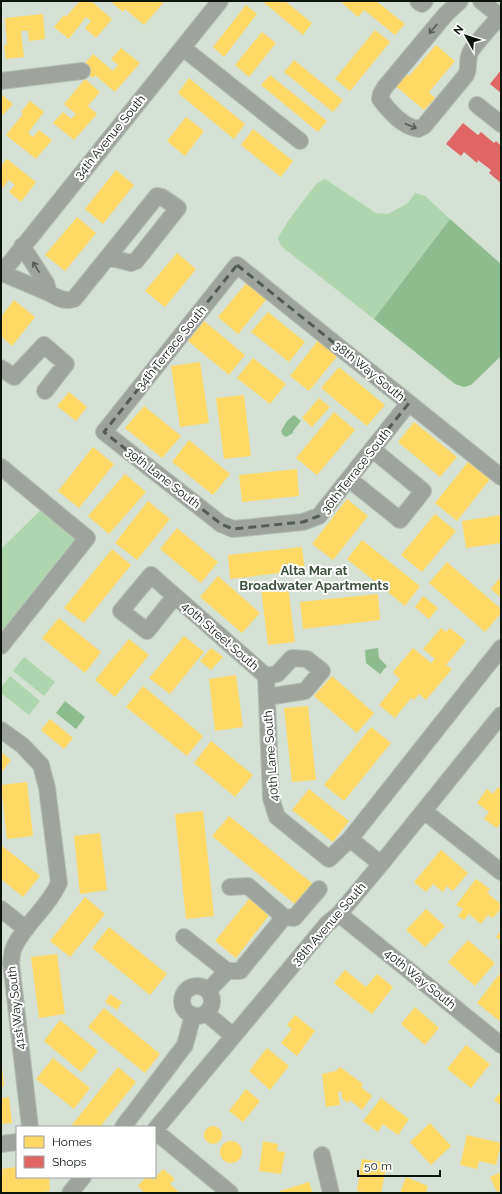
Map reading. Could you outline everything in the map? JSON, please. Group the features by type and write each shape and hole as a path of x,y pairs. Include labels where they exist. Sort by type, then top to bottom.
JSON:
{"street":[{"name":"34th Avenue South","path":"1,274 220,1"},
{"path":"418,1 422,4 425,1"},
{"path":"460,1 446,14 385,87 381,94 380,99 396,117 410,128 418,129 424,126 466,75 468,71 470,51 501,17 481,1"},
{"path":"183,48 300,141"},
{"path":"1,80 82,71"},
{"path":"477,105 501,124"},
{"path":"22,246 46,283 50,293"},
{"path":"1,274 50,293 61,300 69,301 74,299 108,257"},
{"name":"38th Way South","path":"237,265 501,477"},
{"name":"34th Terrace South","path":"104,432 237,265"},
{"path":"1,368 14,377 44,345 66,364 45,391"},
{"name":"36th Terrace South","path":"221,524 233,529 303,522 320,516 410,403"},
{"name":"39th Lane South","path":"104,432 221,524"},
{"path":"349,479 400,520 423,491 372,449"},
{"path":"1,467 87,538 1,646"},
{"name":"40th Street South","path":"175,596 266,676"},
{"path":"382,864 350,839 496,664 501,648"},
{"path":"266,676 277,674 292,658 307,659 322,670 305,691 267,697"},
{"name":"40th Lane South","path":"266,676 271,798 277,817 329,859 350,839"},
{"name":"38th Avenue South","path":"156,1129 327,924 339,914 382,864 501,715"},
{"name":"41st Way South","path":"1,730 22,745 41,765 47,788 58,883 54,893 14,946 11,963 30,1126"},
{"path":"424,811 501,872"},
{"path":"230,887 248,886 284,916 294,918 319,889"},
{"path":"1,909 26,929"},
{"name":"40th Way South","path":"339,914 501,1045"},
{"path":"184,937 227,971 240,971 284,916"},
{"path":"208,992 227,971"},
{"path":"125,1126 185,1045 199,1014 211,1005 211,996 208,992 200,987 195,986 190,988 184,995 183,1005 185,1009 199,1014 233,1036"},
{"path":"135,1113 149,1126"},
{"path":"156,1131 221,1190"},
{"path":"1,1144 16,1142"},
{"path":"322,1155 331,1193"},
{"path":"70,1193 82,1178"}],"highlighted area":[{"path":"237,265 409,403 319,516 303,522 233,529 221,524 104,432"}],"shaded area":[{"path":"325,179 376,213 388,214 408,203 415,193 425,196 450,219 374,319 281,246 278,238 288,221 316,184"},
{"path":"450,219 501,264 501,356 471,385 464,387 455,384 374,319"},
{"path":"294,415 301,421 293,433 286,437 281,431 287,421"},
{"path":"46,505 92,540 1,651 1,549"},
{"path":"378,648 379,658 387,666 380,674 366,663 365,650"},
{"path":"24,657 55,682 44,696 13,671"},
{"path":"10,676 40,701 29,715 1,693 1,687"},
{"path":"65,701 85,717 76,729 56,713"}],"building: Homes":[{"path":"80,1 91,1 112,19 96,38 85,28 91,21 86,17 69,39 54,27 64,15 66,17"},
{"path":"110,1 165,1 144,25 125,9 123,12"},
{"path":"262,1 285,1 312,23 303,35"},
{"path":"376,1 405,24 395,35 364,10 358,17 341,2"},
{"path":"246,5 257,14 224,57 213,47"},
{"path":"43,14 45,39 29,41 28,31 21,31 24,57 6,59 4,45 7,45 5,18"},
{"path":"375,30 390,42 350,91 335,79"},
{"path":"262,32 276,43 249,77 235,65"},
{"path":"436,45 455,61 429,92 435,98 424,110 392,83 403,71 409,76"},
{"path":"121,48 140,63 115,92 95,75 93,78 81,68 93,54 113,71 118,65 111,59"},
{"path":"294,60 343,100 333,112 284,72"},
{"path":"270,75 327,121 318,132 261,85"},
{"path":"189,78 245,124 234,139 178,93"},
{"path":"85,79 100,92 88,106 97,114 74,140 53,123 63,112 71,119 76,114 64,104"},
{"path":"1,94 13,104 3,115 1,114"},
{"path":"30,101 44,112 28,133 33,137 39,130 52,140 36,159 6,135 23,114 21,112"},
{"path":"186,117 204,131 185,156 167,141"},
{"path":"253,129 293,161 281,177 241,145"},
{"path":"7,159 36,182 21,202 9,192 15,185 9,180 1,190 1,166"},
{"path":"116,170 134,185 103,224 85,209"},
{"path":"77,217 96,233 65,271 45,255"},
{"path":"177,253 196,269 165,307 145,291"},
{"path":"249,280 269,296 238,334 218,317"},
{"path":"14,300 35,317 12,346 1,336 1,317"},
{"path":"268,312 305,342 289,362 251,332"},
{"path":"204,321 245,355 229,375 188,341"},
{"path":"320,338 339,354 309,391 290,376"},
{"path":"253,358 286,384 270,404 237,378"},
{"path":"200,362 209,423 180,427 171,366"},
{"path":"339,367 385,405 367,426 321,388"},
{"path":"69,392 87,407 76,421 57,406"},
{"path":"244,395 251,456 224,459 216,398"},
{"path":"319,398 330,407 312,427 302,418"},
{"path":"144,406 181,436 162,458 125,428"},
{"path":"334,412 355,430 317,475 296,458"},
{"path":"414,422 457,457 440,477 398,442"},
{"path":"189,440 230,474 213,495 172,462"},
{"path":"93,447 114,464 79,508 58,491"},
{"path":"468,462 490,479 457,521 435,503"},
{"path":"297,469 299,496 242,502 239,475"},
{"path":"125,474 146,492 109,534 88,516"},
{"path":"347,499 368,516 333,560 312,544"},
{"path":"148,501 170,519 137,560 115,543"},
{"path":"435,514 456,531 422,572 401,555"},
{"path":"501,515 501,543 466,548 462,521"},
{"path":"177,528 218,562 201,583 160,549"},
{"path":"362,540 420,586 405,606 347,559"},
{"path":"302,547 305,570 230,579 228,555"},
{"path":"112,549 131,565 84,623 64,608"},
{"path":"447,562 501,609 501,613 485,632 429,583"},
{"path":"218,576 260,613 242,633 200,597"},
{"path":"501,576 501,598 491,589"},
{"path":"288,586 295,642 268,645 261,589"},
{"path":"378,594 380,620 303,629 300,602"},
{"path":"423,596 438,608 429,619 415,607"},
{"path":"59,618 101,652 85,673 42,638"},
{"path":"441,628 446,632 450,628 466,641 446,665 452,669 426,700 419,694 414,700 411,698 395,718 379,705 400,679 393,672 413,648 431,663 435,659 423,649"},
{"path":"184,636 204,652 170,694 149,678"},
{"path":"129,639 149,655 115,697 95,680"},
{"path":"211,648 223,657 211,670 200,661"},
{"path":"236,675 243,727 215,731 209,679"},
{"path":"332,676 374,713 357,733 314,696"},
{"path":"143,686 203,736 187,756 126,707"},
{"path":"308,706 316,780 292,782 284,708"},
{"path":"50,719 73,738 64,749 41,730"},
{"path":"371,727 391,743 344,801 324,785"},
{"path":"211,741 253,775 235,797 194,763"},
{"path":"1,752 11,760 1,773"},
{"path":"27,782 33,836 7,839 1,785"},
{"path":"498,787 501,789 501,823 497,828 484,819 489,812 477,803 487,789 493,794"},
{"path":"309,789 349,821 333,842 292,810"},
{"path":"203,811 214,916 186,919 175,814"},
{"path":"229,816 313,884 296,905 212,836"},
{"path":"100,833 107,890 80,894 74,836"},
{"path":"1,845 40,876 23,897 1,879"},
{"path":"441,850 468,873 453,891 447,886 443,892 433,884 426,892 414,882"},
{"path":"476,879 490,889 487,893 501,904 501,908 493,918 488,915 481,924 469,914 464,920 458,916 463,909 456,905"},
{"path":"85,897 105,914 70,957 50,941"},
{"path":"250,898 270,914 236,958 215,941"},
{"path":"426,909 445,926 425,947 406,930"},
{"path":"109,927 167,974 150,995 92,948"},
{"path":"501,930 501,941 496,937"},
{"path":"468,940 495,963 475,986 448,962"},
{"path":"57,954 65,1014 39,1018 31,957"},
{"path":"345,970 366,987 377,974 393,987 372,1014 334,983"},
{"path":"501,972 501,1022 477,1003"},
{"path":"110,994 122,1002 117,1010 105,1002"},
{"path":"415,1007 439,1028 425,1045 401,1024"},
{"path":"104,1008 160,1054 145,1073 88,1027"},
{"path":"295,1015 315,1031 297,1056 281,1043 292,1029 287,1025"},
{"path":"60,1020 98,1051 81,1072 44,1041"},
{"path":"466,1045 490,1064 471,1088 447,1069"},
{"path":"267,1048 289,1066 270,1090 249,1071"},
{"path":"53,1058 90,1088 74,1109 36,1079"},
{"path":"1,1067 4,1086 1,1087"},
{"path":"118,1067 136,1082 101,1126 72,1125"},
{"path":"340,1067 363,1084 361,1087 372,1096 362,1110 350,1100 348,1103 342,1098 341,1091 338,1092 340,1105 326,1107 322,1074 336,1071"},
{"path":"246,1089 260,1101 243,1122 229,1111"},
{"path":"501,1091 501,1105 494,1100"},
{"path":"9,1097 12,1123 1,1124 1,1098"},
{"path":"381,1098 409,1119 398,1135 383,1124 378,1132 363,1121"},
{"path":"430,1123 451,1146 431,1165 410,1142"},
{"path":"213,1126 219,1129 222,1135 219,1141 213,1144 207,1141 204,1135 207,1129"},
{"path":"467,1135 501,1143 496,1165 479,1161 477,1169 460,1165"},
{"path":"231,1141 239,1144 242,1152 239,1160 231,1163 223,1160 220,1152 223,1144"},
{"path":"263,1141 278,1144 277,1151 285,1152 281,1174 259,1171"},
{"path":"362,1159 387,1163 381,1193 357,1191"},
{"path":"16,1167 16,1178 49,1178 50,1191 35,1193 1,1193 1,1169"},
{"path":"163,1169 175,1179 170,1184 180,1193 142,1193 143,1191 138,1186 145,1178 151,1178 153,1180"},
{"path":"501,1172 501,1190 497,1192 490,1177"},
{"path":"406,1177 428,1186 426,1193 400,1193"},
{"path":"309,1182 313,1193 280,1193 280,1191"}],"building: Shops":[{"path":"501,70 501,93 490,84"},
{"path":"463,123 478,135 481,132 494,143 496,141 501,146 501,183 489,173 491,170 478,160 477,163 464,152 461,156 446,144"}],"district":[{"name":"Alta Mar at Broadwater Apartments","path":"314,578"}]}
